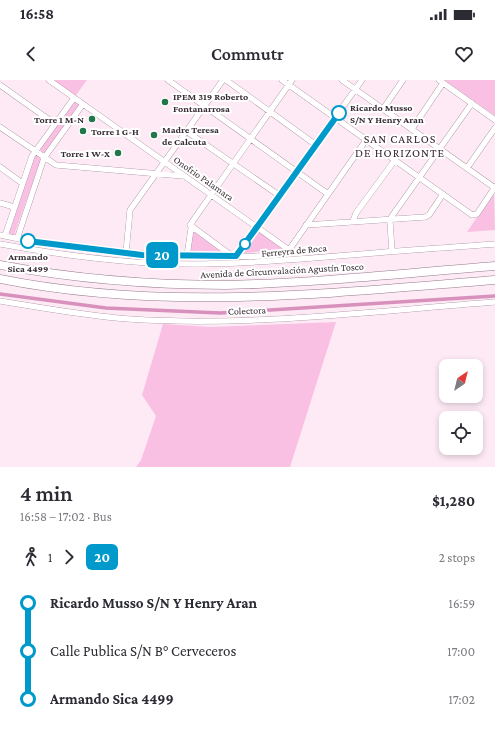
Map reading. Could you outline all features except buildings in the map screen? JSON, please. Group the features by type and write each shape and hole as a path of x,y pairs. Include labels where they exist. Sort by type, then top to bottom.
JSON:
{"highway":[{"path":"452,269 495,262"},
{"name":"Avenida de Circunvalación Agustín Tosco","path":"0,264 105,280 189,284 259,283 495,266"},
{"path":"0,279 102,294 199,299 289,296 495,280"}],"street":[{"name":"Onofrio Palamara","path":"49,80 289,250"},
{"path":"168,80 328,194"},
{"path":"126,253 130,210 186,130 224,80 316,145"},
{"path":"282,80 291,82 366,140 474,215 495,187 342,80"},
{"path":"234,256 258,227 362,80"},
{"path":"383,109 403,80"},
{"path":"187,256 190,226 291,82"},
{"path":"412,129 441,82 495,120"},
{"path":"0,85 54,124"},
{"path":"74,98 35,151 2,235 51,245 126,253 187,256 283,254 289,250 366,140"},
{"path":"392,251 390,220 472,103"},
{"path":"17,239 44,158 84,104"},
{"path":"0,127 56,165 185,176"},
{"path":"467,168 495,128"},
{"path":"186,130 280,196"},
{"path":"353,222 356,213 394,160"},
{"path":"0,167 22,183"},
{"path":"306,225 425,217 429,215 443,194"},
{"path":"0,203 14,207"},
{"path":"190,226 234,256"},
{"name":"Ferreyra de Roca","path":"0,244 54,253 150,263 222,264 274,262 392,251 495,244"},
{"name":"Colectora","path":"0,301 85,315 176,321 274,318 495,302"}],"shaded area":[{"path":"49,80 87,80 74,98"},
{"path":"444,80 495,80 495,116"},
{"path":"76,100 82,104 45,154 39,149"},
{"path":"35,154 41,159 13,238 7,237"},
{"path":"494,192 495,230 467,232"},
{"path":"193,231 225,254 190,253"},
{"path":"258,231 282,248 282,250 242,253"},
{"path":"336,322 290,467 136,467 141,460 156,416 142,395 163,324 211,327"}],"waterway":[{"path":"0,294 106,308 220,313 495,296"}],"bus line":[{"name":"20","path":"28,241 142,255 236,256 339,113"}],"place":[{"name":"IPEM 319 Roberto Fontanarrosa","path":"165,102"},
{"name":"Ricardo Musso S/N Y Henry Aran","path":"339,113"},
{"name":"Torre 1 M-N","path":"92,119"},
{"name":"Torre 1 G-H","path":"83,131"},
{"name":"Madre Teresa de Calcuta","path":"154,135"},
{"name":"Torre 1 W-X","path":"118,153"},
{"name":"Armando Sica 4499","path":"28,241"}],"district":[{"name":"SAN CARLOS DE HORIZONTE","path":"400,146"}]}
